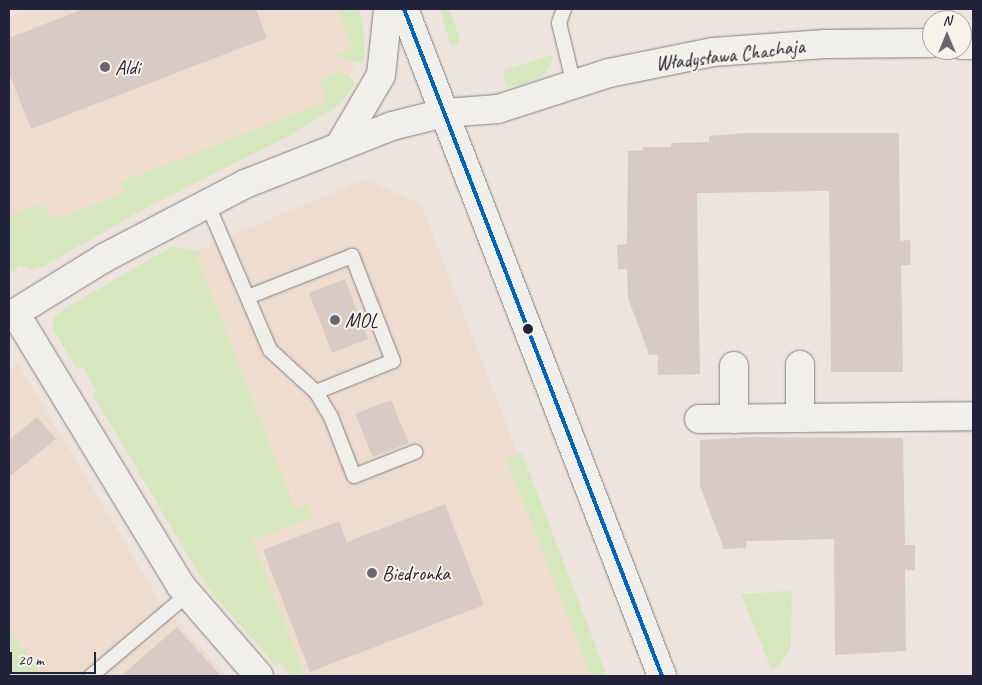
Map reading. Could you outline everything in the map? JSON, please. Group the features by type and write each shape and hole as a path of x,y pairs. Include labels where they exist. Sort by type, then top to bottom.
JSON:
{"street":[{"path":"340,145 380,75 388,9"},
{"path":"404,9 662,676"},
{"name":"Władysława Chachaja","path":"11,310 104,258 253,180 374,131 444,113 498,109 660,61 713,52 825,44 922,44"},
{"path":"11,310 187,594 259,676"},
{"path":"800,365 800,418"},
{"path":"734,366 734,419"},
{"path":"699,419 973,416"}],"lane":[{"path":"564,9 559,23 574,85"},
{"path":"207,203 270,350 316,392 331,417 354,476 415,452"},
{"path":"248,297 352,256 394,361 316,392"},
{"path":"91,676 187,594"}],"shaded area":[{"path":"30,9 344,9 360,52 335,107 96,217 9,233 9,17"},
{"path":"365,179 421,204 604,676 290,676 198,570 295,510 195,251"},
{"path":"18,363 160,602 227,676 43,676 9,630 9,370"}],"green space":[{"path":"337,9 359,9 365,38 364,63 333,56 352,48"},
{"path":"440,9 449,9 460,39 458,44 450,44"},
{"path":"553,55 551,66 536,80 507,87 503,75 506,69"},
{"path":"339,72 348,75 355,83 347,96 336,107 287,137 144,209 42,267 32,270 20,265 13,272 9,267 9,216 39,204 55,219 125,193 121,182 327,101 319,80"},
{"path":"173,246 195,251 295,509 308,505 312,518 252,540 304,673 296,676 293,676 282,661 276,666 206,586 93,395 96,391 83,367 76,368 53,329 53,319 62,310"},
{"path":"522,453 607,676 591,676 506,459"},
{"path":"792,591 791,646 779,666 771,668 741,594"},
{"path":"9,630 43,676 9,676"}],"building":[{"path":"83,9 256,9 267,38 31,129 9,73 9,38"},
{"path":"746,133 899,133 900,241 910,240 910,265 901,265 903,372 831,372 829,191 697,193 700,374 658,375 658,355 649,355 628,298 627,269 618,269 617,245 627,244 628,151 643,150 643,147 671,147 671,143 709,142 709,136"},
{"path":"345,279 368,339 332,353 309,293"},
{"path":"391,400 409,443 373,457 355,414"},
{"path":"37,417 56,439 9,477 9,440"},
{"path":"752,437 903,438 905,545 915,545 915,570 905,570 906,651 835,655 834,539 746,541 746,548 724,549 700,486 700,440"},
{"name":"Biedronka","path":"445,504 484,605 310,672 263,550 339,521 347,542"},
{"path":"177,627 221,676 121,676"}],"transit line":[{"path":"404,9 662,676"}],"place":[{"name":"Aldi","path":"105,67"},
{"name":"MOL","path":"335,320"},
{"name":"Biedronka","path":"372,573"}]}
